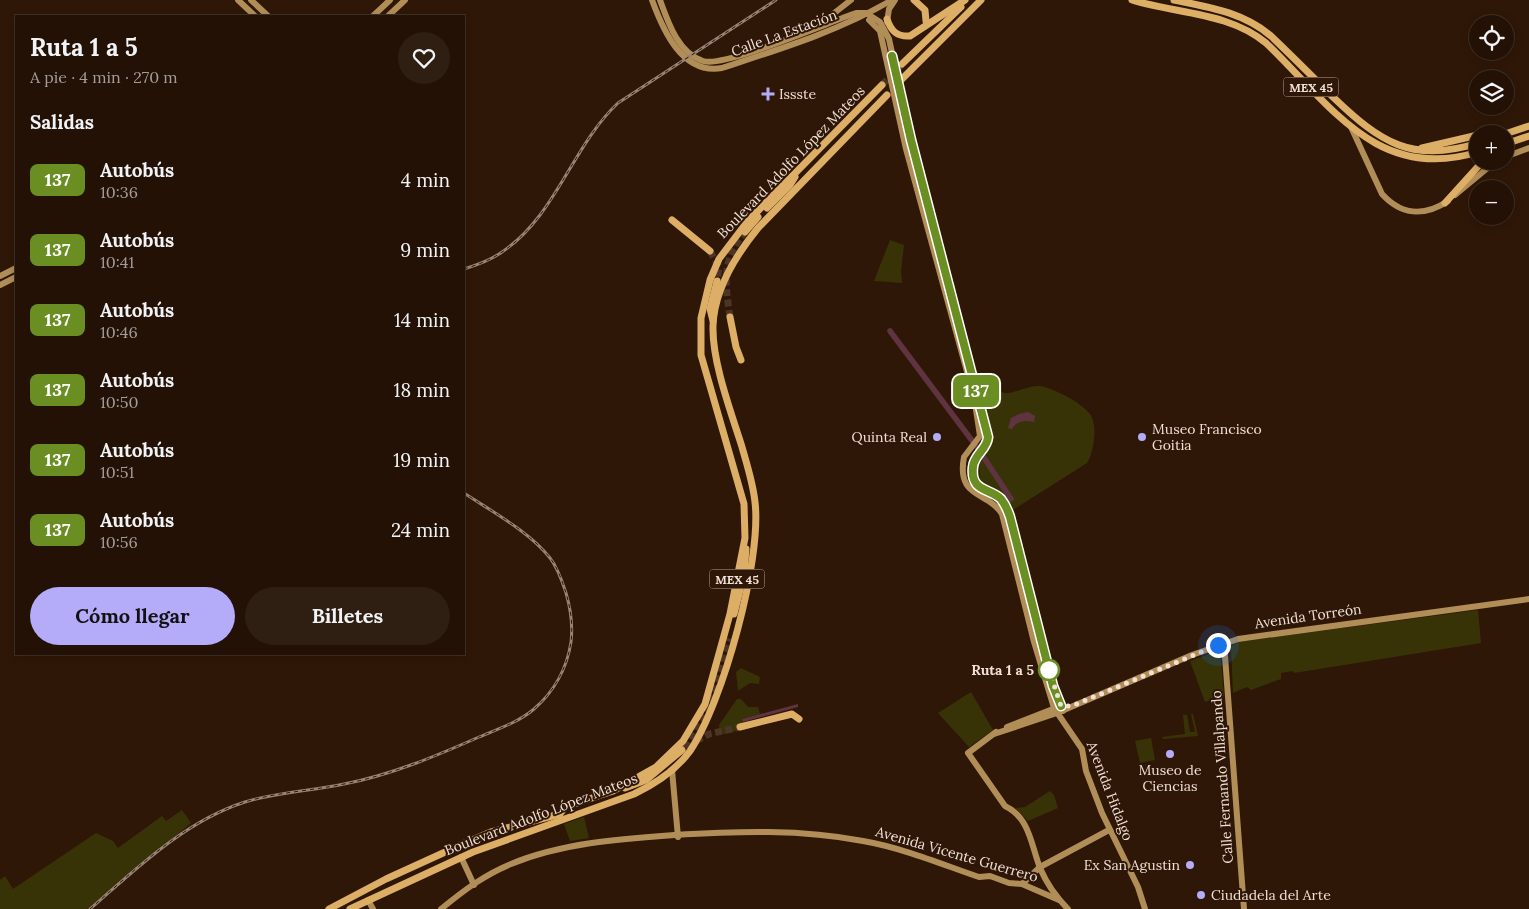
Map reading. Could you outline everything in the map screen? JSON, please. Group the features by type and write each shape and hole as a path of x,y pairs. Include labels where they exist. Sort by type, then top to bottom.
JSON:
{"main road":[{"path":"914,0 925,10 926,21"},
{"path":"887,19 893,31 905,36 916,32 967,0"},
{"path":"926,29 926,33 904,63 967,0"},
{"path":"902,79 981,0"},
{"name":"MEX 45","path":"1132,0 1222,20 1252,32 1351,126 1378,146 1406,157 1442,160 1469,154"},
{"name":"MEX 45","path":"1174,0 1220,10 1255,24 1371,132 1392,142 1417,150 1442,151 1469,145"},
{"name":"Boulevard Adolfo López Mateos","path":"330,909 386,879 465,843 492,832 560,814 565,807 613,791 656,767 683,741 705,704 719,657 746,538 744,504 701,354 701,318 710,280 725,248 746,222 882,85"},
{"name":"Boulevard Adolfo López Mateos","path":"351,908 462,857 634,794 672,770 689,752 705,727 714,705 751,572 756,529 754,490 725,392 714,343 713,321 729,269 741,248 762,224 891,96"},
{"path":"1514,131 1529,126"},
{"path":"1514,141 1529,136"},
{"path":"1417,150 1469,137"},
{"path":"1446,202 1475,170"},
{"path":"745,232 790,185 797,172"},
{"path":"672,220 710,251"},
{"path":"713,321 710,308 717,281"},
{"path":"730,317 736,347 741,360"},
{"path":"728,638 744,574 746,538"},
{"path":"740,727 792,714 799,719"},
{"path":"613,791 635,786 646,780 682,750"}],"street":[{"path":"238,0 254,15"},
{"path":"251,0 267,15"},
{"path":"374,15 390,0"},
{"path":"389,15 405,0"},
{"path":"652,0 665,25"},
{"path":"660,0 665,25"},
{"name":"Calle La Estación","path":"814,29 852,0"},
{"path":"865,15 893,0"},
{"path":"893,0 887,19 891,96 980,421 980,436 964,457 965,479 971,491 996,506 1002,514 1034,642 1059,709"},
{"path":"865,15 880,22 889,39"},
{"path":"865,15 880,32 902,94 911,140 988,437 985,449 977,456 974,462 973,474 979,488 1002,500 1010,517 1059,709"},
{"name":"Calle La Estación","path":"665,25 685,48 699,59 709,63 790,42 814,29 848,16 865,15"},
{"name":"Calle La Estación","path":"665,25 667,37 683,55 701,68 711,70 722,68 865,15"},
{"path":"1351,126 1382,194 1400,209 1414,212 1433,209 1446,202 1485,170"},
{"path":"1514,153 1529,148"},
{"path":"0,276 15,268"},
{"path":"0,285 15,278"},
{"name":"Avenida Torreón","path":"1059,709 1072,706 1224,643 1271,633 1529,599"},
{"name":"Calle Fernando Villalpando","path":"1224,643 1244,909"},
{"path":"1059,709 1035,714 994,734 968,752 1005,806 1013,810 1025,824 1040,867 1059,900 1068,909"},
{"path":"994,734 1059,709"},
{"name":"Avenida Hidalgo","path":"1059,709 1082,750 1086,770 1109,830 1138,887 1146,909"},
{"path":"672,770 678,836"},
{"path":"1022,884 1040,867 1109,830"},
{"name":"Avenida Vicente Guerrero","path":"443,909 474,884 519,860 572,846 614,840 740,832 812,834 863,841 897,849 979,877 990,876 1022,884 1059,900"},
{"path":"462,857 474,884"},
{"path":"368,900 373,909"}],"shaded area":[{"path":"890,240 904,245 901,271 902,283 874,281"},
{"path":"975,369 983,379 1001,392 1010,393 1034,386 1045,387 1066,396 1086,410 1090,414 1094,425 1093,446 1087,463 1013,510 1004,495 980,481 979,462 989,449 992,438"},
{"path":"1028,412 1035,416 1034,422 1022,421 1012,429 1008,428 1011,418"},
{"path":"1478,610 1481,643 1294,673 1293,671 1281,673 1281,679 1251,690 1247,687 1233,693 1231,646 1238,642"},
{"path":"1220,650 1224,696 1205,702 1190,661"},
{"path":"741,668 760,677 759,684 750,683 738,691 736,672"},
{"path":"971,692 993,730 969,747 938,713"},
{"path":"737,699 741,699 748,707 758,707 760,714 742,719 743,722 740,724 744,729 725,734 720,733 719,725"},
{"path":"798,704 798,707 743,722 742,719"},
{"path":"1191,714 1193,714 1198,736 1163,739 1162,737 1185,734 1183,715 1187,715 1190,732 1195,732"},
{"path":"1151,738 1155,760 1140,763 1135,741"},
{"path":"1050,791 1054,795 1058,808 1028,821 1015,808 1025,807"},
{"path":"182,810 191,823 87,909 0,909 0,880 5,876 13,889 96,833 113,841 118,848 162,816 166,821"},
{"path":"584,817 589,838 570,841 564,824"}],"waterway":[{"path":"890,331 979,450 1011,499"}],"tunnel":[{"path":"882,85 902,64"},
{"path":"730,317 726,282 728,262 737,243 745,232"},
{"path":"710,251 719,267 717,281"},
{"path":"685,748 707,708 728,638"},
{"path":"696,741 709,734 740,727"}],"railway":[{"path":"465,269 502,252 521,237 550,200 588,139 618,103 776,0"},
{"path":"90,909 162,848 202,821 223,810 257,799 362,780 430,758 522,718 548,695 563,670 571,642 570,611 561,579 550,558 532,539 465,494"}],"bus line":[{"name":"137","path":"892,56 911,140 988,437 985,449 977,456 974,462 973,474 979,488 1002,500 1010,517 1053,686 1061,706"}],"place":[{"name":"Issste","path":"768,94"},
{"name":"Quinta Real","path":"937,437"},
{"name":"Museo Francisco Goitia","path":"1142,437"},
{"name":"Ruta 1 a 5","path":"1049,670"},
{"name":"Museo de Ciencias","path":"1170,754"},
{"name":"Ex San Agustin","path":"1190,865"},
{"name":"Ciudadela del Arte","path":"1201,895"}],"route":[{"path":"1049,670 1061,706 1072,706 1218,645"}]}
